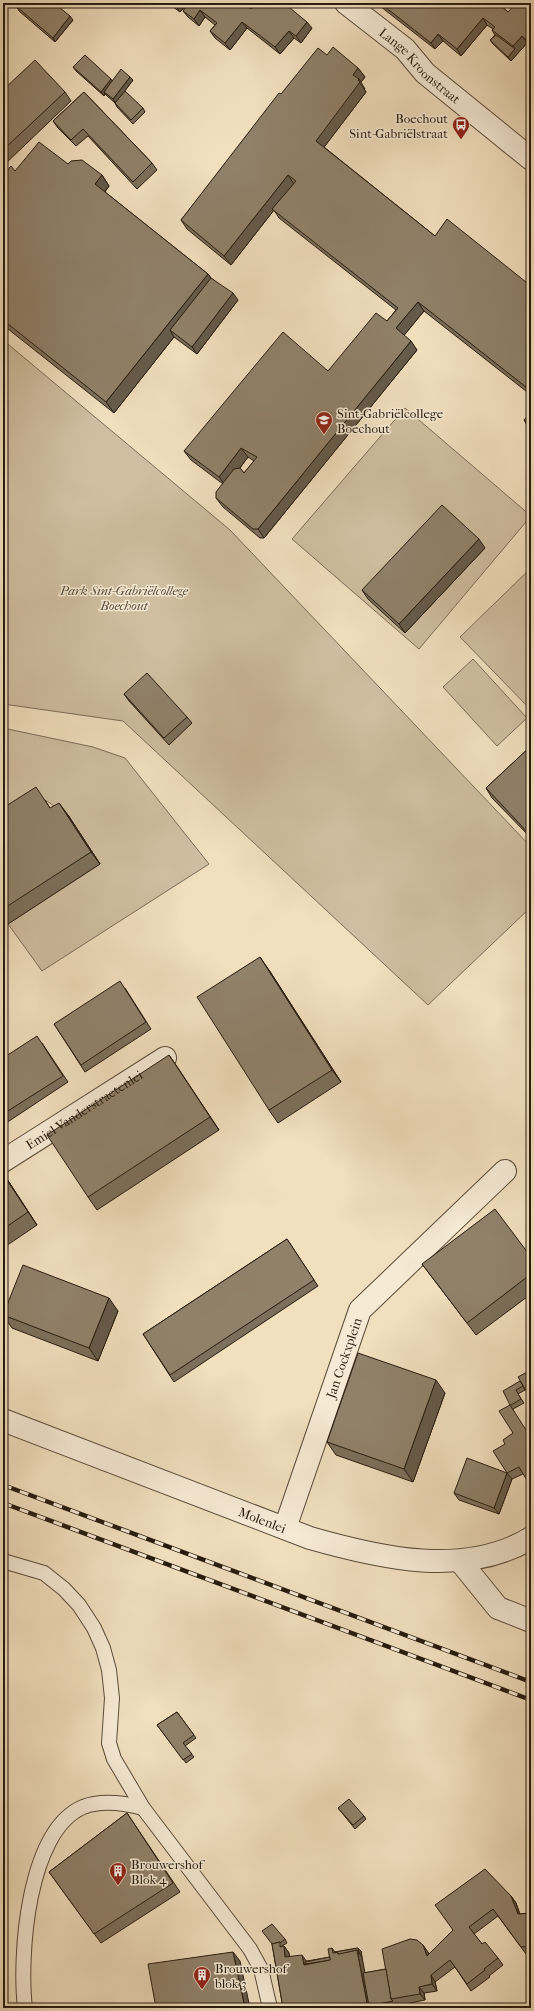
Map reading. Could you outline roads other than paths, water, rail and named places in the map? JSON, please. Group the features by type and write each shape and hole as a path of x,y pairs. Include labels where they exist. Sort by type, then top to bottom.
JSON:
{"street":[{"name":"Lange Kroonstraat","path":"346,3 405,49 425,73 531,158"},
{"name":"Emiel Vanderstraetenlei","path":"3,1161 165,1058"},
{"name":"Jan Cockxplein","path":"285,1528 360,1310 505,1171"},
{"name":"Molenlei","path":"3,1420 310,1538 357,1552 404,1559 460,1561 488,1556 530,1542"},
{"path":"460,1561 498,1608 531,1621"}],"lane":[{"path":"3,1561 44,1573 64,1589 80,1605 94,1628 103,1648 109,1670 112,1698 109,1743 114,1759 142,1808 250,1949 261,1969 270,2008"},
{"path":"25,2008 22,1984 26,1924 32,1889 52,1838 65,1819 83,1807 106,1803 127,1804 142,1808"}],"railway":[{"path":"3,1485 531,1682"},
{"path":"3,1503 531,1700"}],"place":[{"name":"Boechout Sint-Gabriëlstraat","path":"461,140"},
{"name":"Sint-Gabriëlcollege Boechout","path":"324,435"},
{"name":"Brouwershof Blok 4","path":"118,1886"},
{"name":"Brouwershof blok 3","path":"202,1990"}],"park label":[{"name":"Park Sint-Gabriëlcollege Boechout","path":"124,598"}]}
